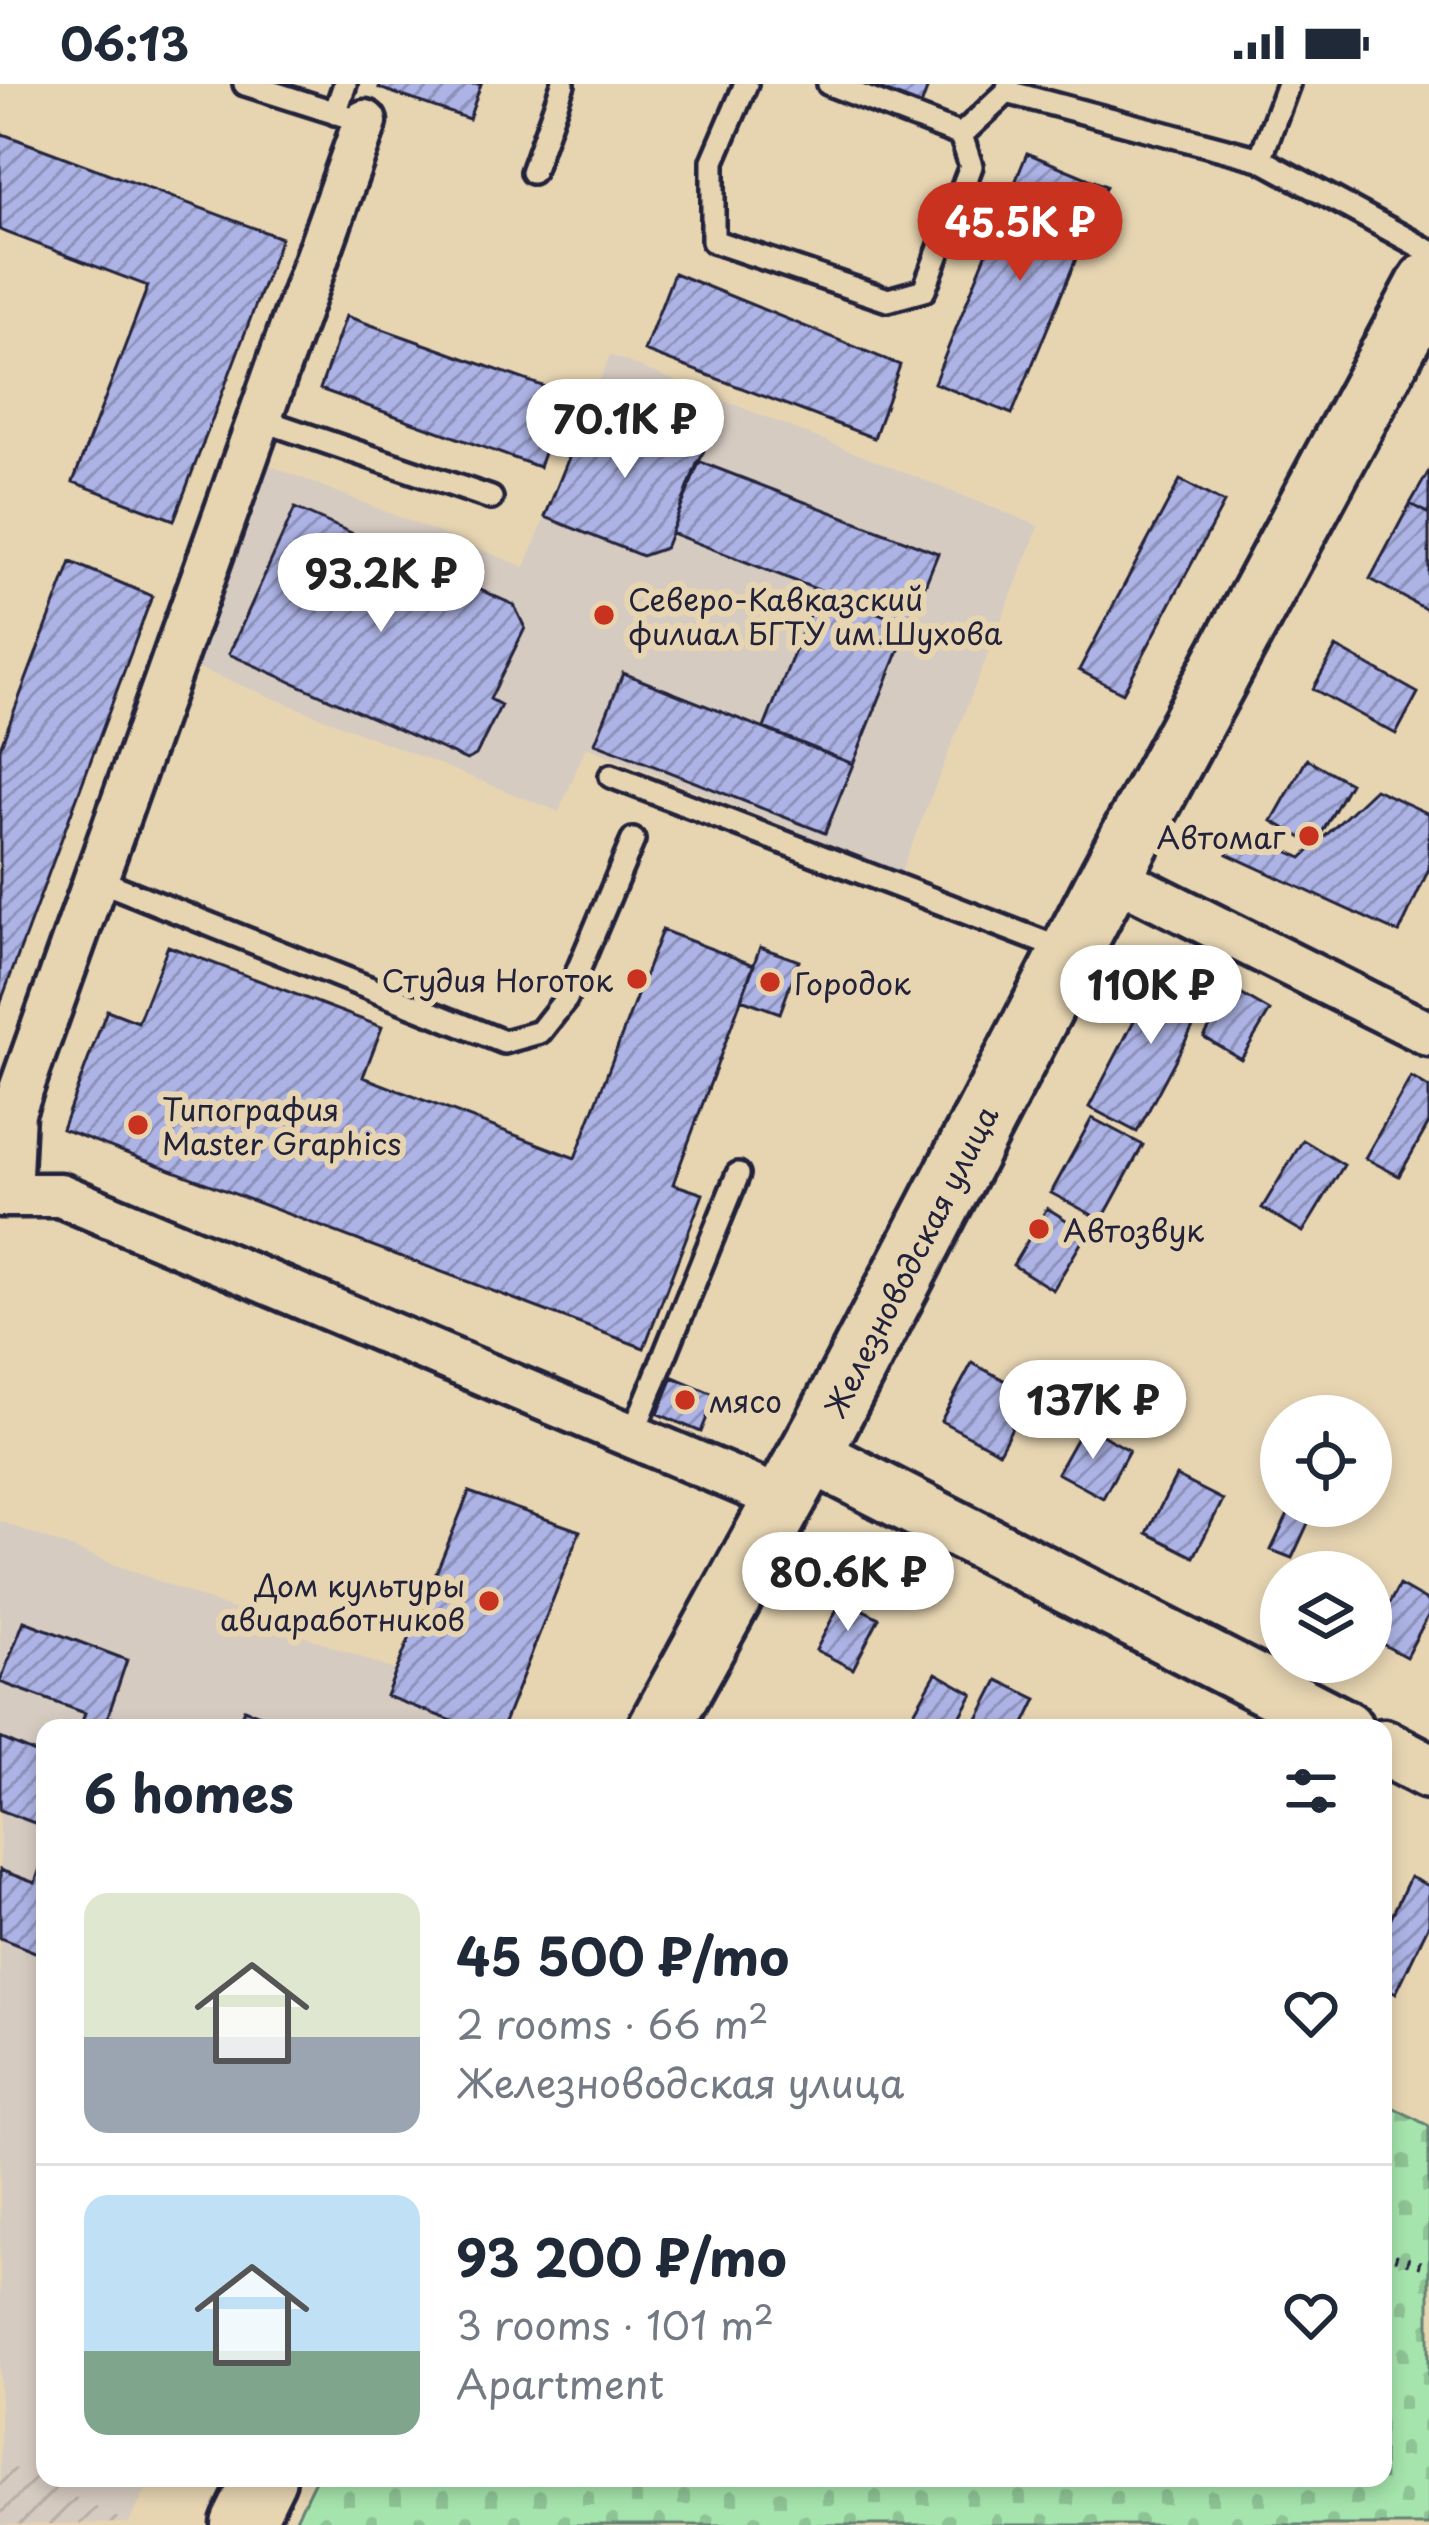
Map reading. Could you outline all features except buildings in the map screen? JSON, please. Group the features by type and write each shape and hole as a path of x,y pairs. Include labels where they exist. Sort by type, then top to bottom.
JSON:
{"main road":[{"name":"Железноводская улица","path":"664,1719 1429,284"},
{"path":"242,2525 261,2487"}],"street":[{"path":"350,117 259,419 13,1112 5,1195 60,1195 632,1436 797,1477 1325,1719"},
{"path":"1111,875 1429,1034"},
{"path":"1392,1752 1429,1771"}],"lane":[{"path":"245,84 350,117 345,84"},
{"path":"532,172 563,84"},
{"path":"746,84 713,161 713,241 888,300 924,290 940,254 971,166 961,135"},
{"path":"829,84 961,135"},
{"path":"1260,160 1288,84"},
{"path":"961,135 1008,88 1260,160 1429,251"},
{"path":"259,419 491,497"},
{"path":"611,776 1071,952"},
{"path":"96,879 504,1042 540,1032 566,999 633,840"},
{"path":"632,1436 738,1174"}],"path":[{"path":"1392,2257 1429,2267"}],"shaded area":[{"name":"Северо-Кавказский филиал БГТУ им.Шухова","path":"610,355 1039,526 901,872 586,747 559,812 185,663 264,463 525,567"},
{"path":"0,1521 397,1671 459,1719 36,1719 36,2478 0,2461"},
{"path":"0,2461 36,2478 36,2487 54,2487 129,2523 0,2525"},
{"path":"54,2487 147,2487 129,2523"}],"green space":[{"path":"1392,2107 1429,2126 1429,2525 293,2525 312,2487 1392,2487"}],"place":[{"name":"Северо-Кавказский филиал БГТУ им.Шухова","path":"604,615"},
{"name":"Автомаг","path":"1309,836"},
{"name":"Студия Ноготок","path":"637,979"},
{"name":"Городок","path":"770,982"},
{"name":"Типография Master Graphics","path":"138,1125"},
{"name":"Автозвук","path":"1039,1229"},
{"name":"мясо","path":"685,1400"},
{"name":"Дом культуры авиаработников","path":"489,1601"}]}
